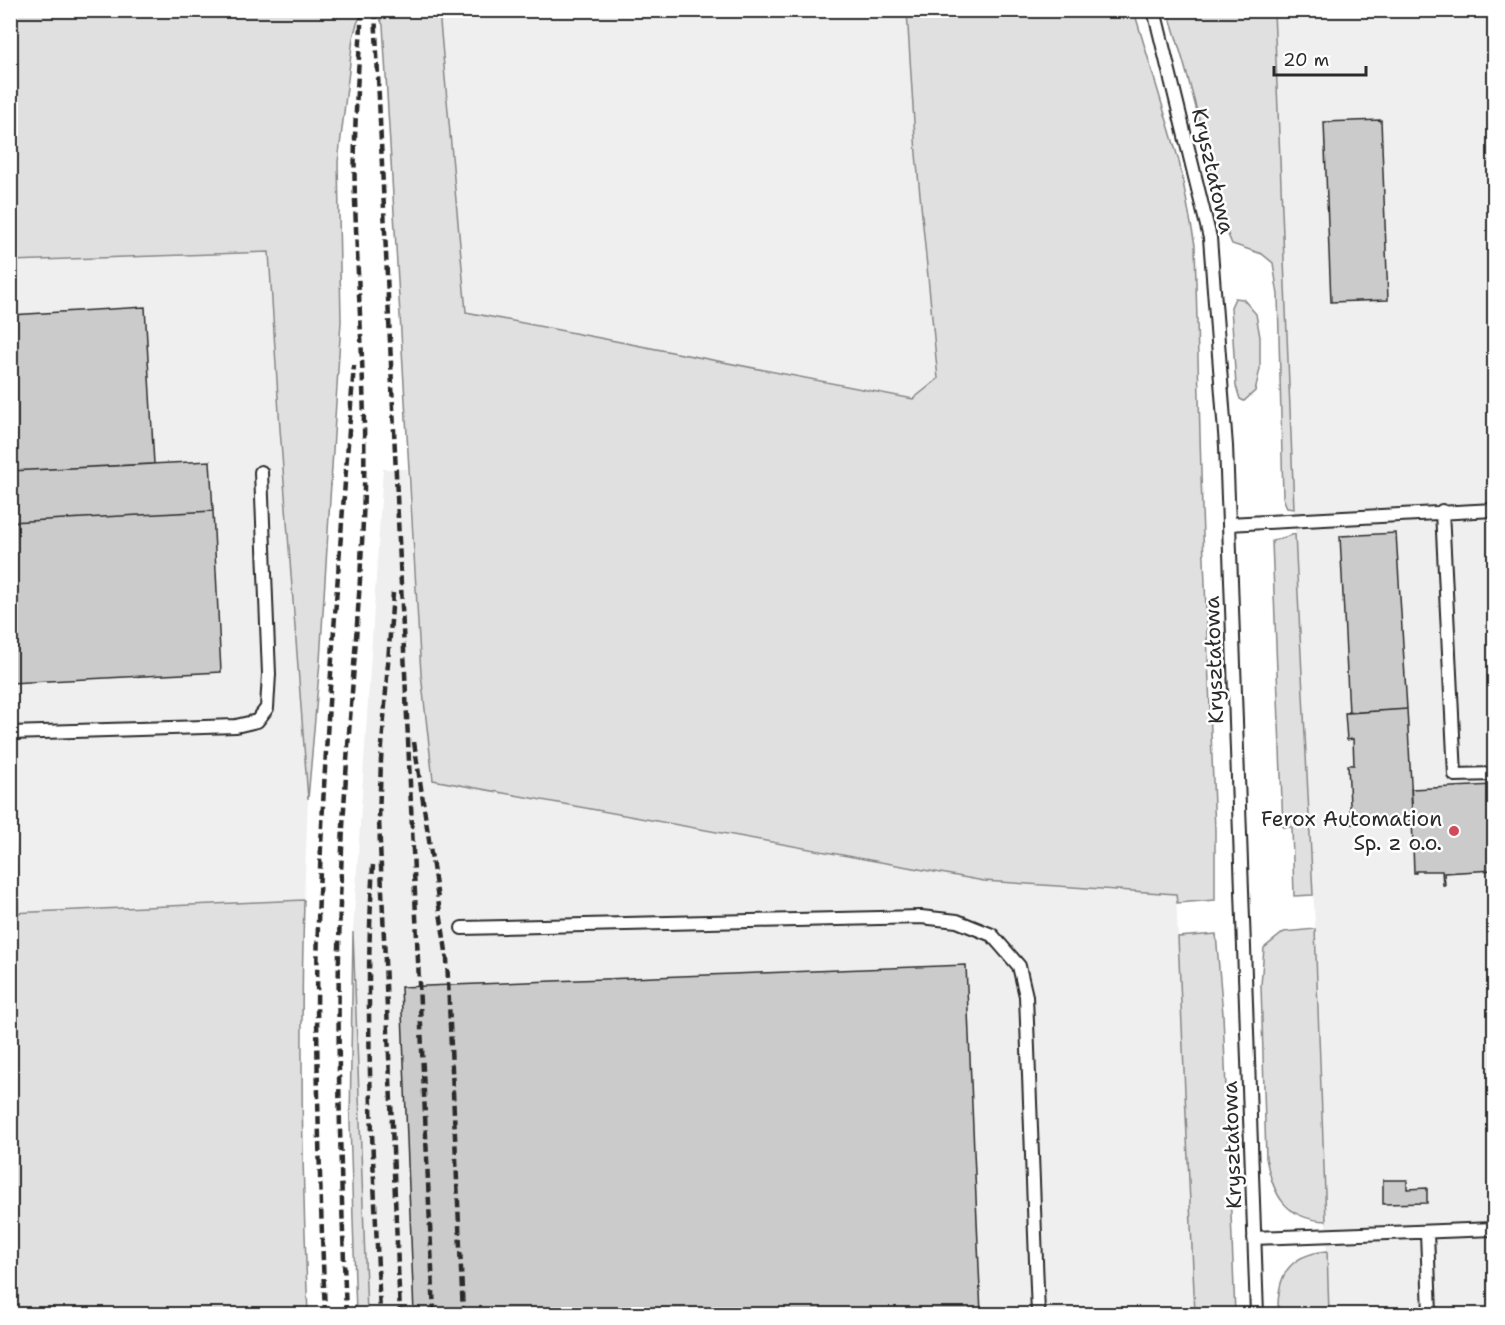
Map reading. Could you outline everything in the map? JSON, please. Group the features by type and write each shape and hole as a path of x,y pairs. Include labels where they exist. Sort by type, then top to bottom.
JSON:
{"lane":[{"name":"Kryształowa","path":"1154,10 1210,238 1226,447 1257,1314"},
{"path":"10,733 236,726 257,721 267,708 269,674 261,472"},
{"path":"1229,524 1494,510"},
{"path":"1442,511 1455,775 1494,774"},
{"path":"462,928 921,917 957,921 992,935 1019,966 1026,996 1038,1314"},
{"path":"1254,1238 1494,1229"},
{"path":"1427,1232 1430,1314"}],"shaded area":[{"path":"10,11 371,11 360,17 353,38 338,162 341,321 320,661 308,799 269,252 11,261"},
{"path":"371,11 439,11 466,312 913,399 938,379 916,154 907,11 1134,11 1179,161 1195,245 1202,510 1215,831 1215,900 1177,903 1176,894 984,881 433,780 421,674 383,25 378,15"},
{"path":"439,11 907,11 916,154 938,380 913,399 466,312"},
{"path":"1168,11 1274,11 1294,509 1287,508 1283,497 1278,295 1273,263 1262,254 1232,244 1221,211 1199,118"},
{"path":"1274,11 1494,11 1494,1314 1329,1314 1319,1004 1295,534"},
{"path":"269,251 308,799 304,900 11,913 10,261"},
{"path":"1235,298 1243,299 1256,314 1260,337 1260,369 1255,391 1244,401 1240,399 1236,386 1231,307"},
{"path":"383,469 407,469 421,674 433,780 984,881 1176,894 1195,1314 367,1314 353,932"},
{"path":"1295,534 1313,895 1294,896 1292,827 1283,827 1272,541"},
{"path":"304,900 302,1107 308,1314 11,1314 11,913"},
{"path":"1315,929 1326,1221 1300,1216 1283,1203 1277,1194 1266,1158 1261,985 1264,948 1284,932"},
{"path":"353,932 367,1314 356,1314 350,1123"},
{"path":"1216,934 1223,1014 1235,1314 1195,1314 1178,937"},
{"path":"1327,1251 1329,1314 1278,1314 1279,1290 1287,1270 1302,1257"}],"building":[{"path":"1381,120 1388,300 1331,302 1324,122"},
{"path":"145,307 154,464 10,471 10,315"},
{"path":"210,461 213,511 10,522 10,471"},
{"path":"213,511 221,672 10,683 10,522"},
{"path":"1396,533 1407,709 1349,713 1340,536"},
{"path":"1407,709 1413,821 1351,824 1348,765 1354,765 1353,739 1347,740 1345,713"},
{"path":"10,771 18,909 10,909"},
{"name":"Ferox Automation Sp. z o.o.","path":"1494,785 1494,870 1444,873 1445,885 1443,885 1442,871 1416,871 1414,873 1411,789"},
{"path":"966,965 981,1314 414,1314 401,987"},
{"path":"1383,1180 1407,1180 1407,1189 1427,1188 1427,1203 1383,1204"}],"railway":[{"path":"346,1314 340,1140 339,965 344,804 364,489 363,381 355,176 356,105 362,10"},
{"path":"375,10 434,1314"},
{"path":"325,1314 318,1070 318,923 328,714 354,365"},
{"path":"393,593 379,820 400,1314"},
{"path":"414,742 447,958 463,1314"},
{"path":"373,865 369,1033 380,1314"}],"place":[{"name":"Ferox Automation Sp. z o.o.","path":"1454,831"}]}
